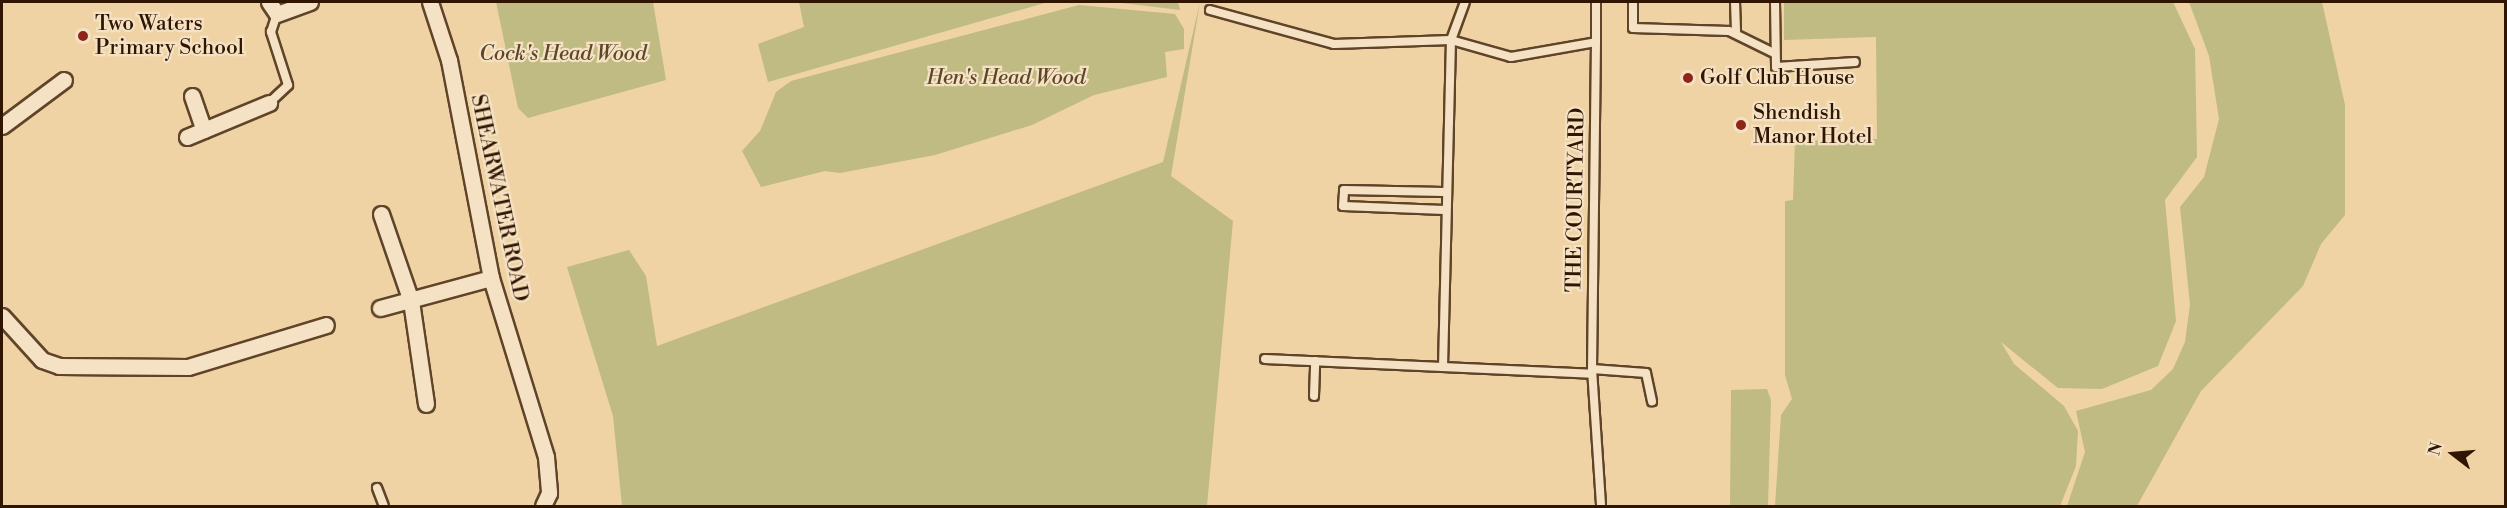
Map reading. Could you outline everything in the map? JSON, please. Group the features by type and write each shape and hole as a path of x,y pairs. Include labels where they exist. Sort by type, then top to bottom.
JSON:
{"street":[{"path":"273,8 310,2"},
{"name":"SHEARWATER ROAD","path":"430,2 449,60 491,278 546,458 549,493 543,507"},
{"path":"2,126 64,80"},
{"path":"192,96 204,130"},
{"path":"187,137 269,103"},
{"path":"381,214 411,301 426,404"},
{"path":"380,308 491,278"},
{"path":"2,316 42,360 59,366 188,367 326,325"}],"lane":[{"path":"1443,367 1444,192 1451,40 1465,2"},
{"name":"THE COURTYARD","path":"1596,2 1592,371 1601,507"},
{"path":"1633,2 1633,28 1701,27 1736,33 1774,53"},
{"path":"1735,2 1736,33"},
{"path":"1775,2 1776,67 1855,62"},
{"path":"269,103 288,85 271,32 273,8"},
{"path":"1210,10 1334,44 1451,40 1511,57 1596,42"},
{"path":"1444,192 1344,190 1343,206 1444,210"},
{"path":"1265,359 1646,373 1652,401"},
{"path":"1314,396 1315,361"},
{"path":"377,488 384,507"}],"green space":[{"name":"Cock's Head Wood","path":"496,2 653,2 666,80 528,118 518,108"},
{"path":"799,2 1048,2 768,82 758,44 804,27"},
{"path":"1114,2 1178,2 1180,10"},
{"path":"1200,2 1171,176 1233,221 1207,506 622,506 613,416 567,267 629,250 646,276 657,346 1163,162"},
{"path":"1784,2 2173,2 2195,49 2197,157 2165,200 2176,321 2158,366 2102,389 2058,388 2001,342 2014,364 2064,406 2078,431 2076,466 2060,506 1775,506 1781,415 1792,399 1785,375 1785,201 1793,200 1795,141 1877,139 1876,37 1784,40"},
{"path":"2189,2 2322,2 2345,105 2345,215 2321,244 2303,286 2201,391 2137,506 2067,506 2085,452 2076,411 2151,390 2173,369 2185,342 2190,305 2180,207 2204,177 2219,119 2209,56"},
{"name":"Hen's Head Wood","path":"1079,5 1175,14 1184,29 1184,49 1165,52 1167,77 1094,95 1032,125 935,155 840,173 825,171 761,187 742,151 760,131 776,92 791,81"},
{"path":"1767,389 1771,400 1768,506 1730,506 1731,390"}],"place":[{"name":"Two Waters Primary School","path":"83,36"},
{"name":"Golf Club House","path":"1688,78"},
{"name":"Shendish Manor Hotel","path":"1741,125"}]}
